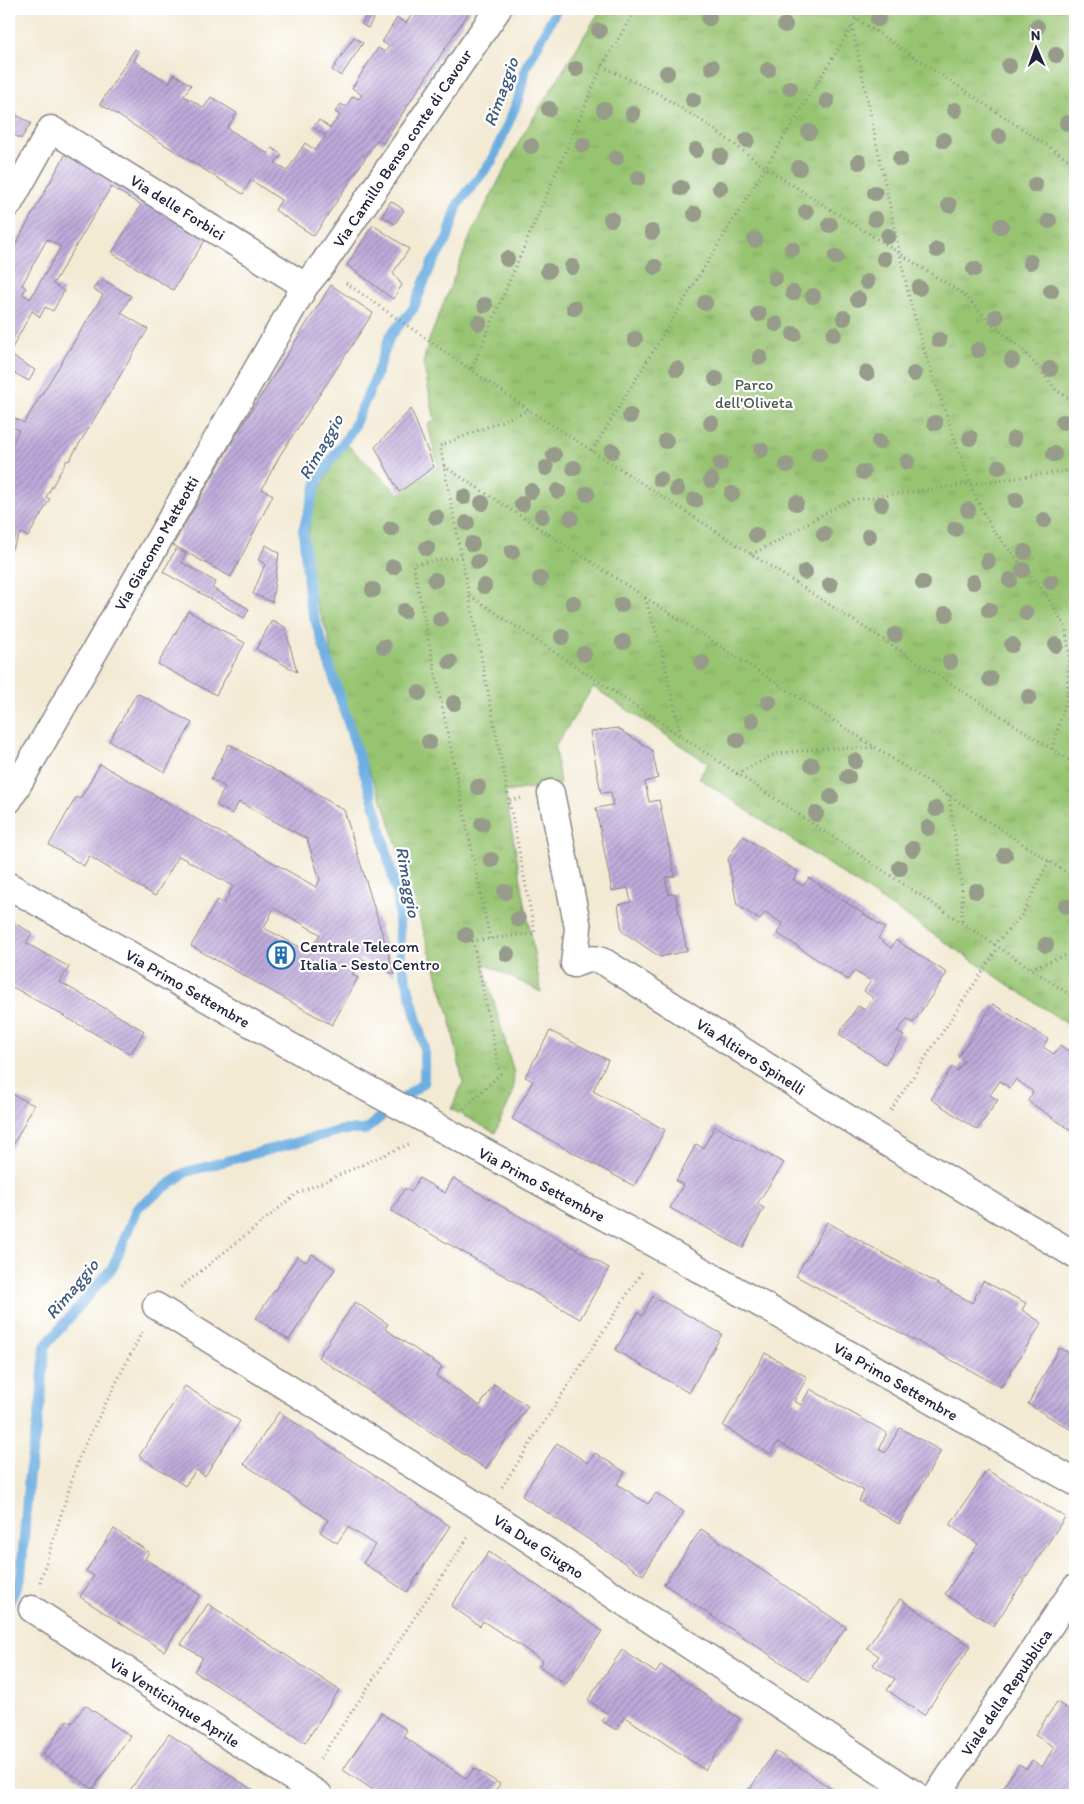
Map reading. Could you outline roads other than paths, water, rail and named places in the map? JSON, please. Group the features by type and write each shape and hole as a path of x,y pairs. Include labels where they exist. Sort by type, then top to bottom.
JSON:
{"street":[{"name":"Via Camillo Benso conte di Cavour","path":"305,286 323,264 498,9"},
{"name":"Via delle Forbici","path":"9,204 51,129 305,286"},
{"name":"Via Giacomo Matteotti","path":"9,800 305,286"},
{"name":"Via Altiero Spinelli","path":"551,793 578,928 574,964 586,959 597,958 606,963 874,1135 1075,1256"},
{"name":"Via Primo Settembre","path":"9,886 322,1064 658,1246 1075,1482"},
{"name":"Via Due Giugno","path":"156,1306 486,1511 916,1795"},
{"name":"Viale della Repubblica","path":"937,1795 1075,1588"},
{"name":"Via Venticinque Aprile","path":"32,1609 319,1795"}],"waterway":[{"name":"Rimaggio","path":"9,1604 21,1577 29,1473 41,1400 45,1346 113,1267 137,1208 186,1172 342,1130 365,1130 424,1082 424,1047 401,960 398,899 377,813 310,604 303,530 318,479 352,430 374,381 390,336 413,309 432,263 447,240 458,204 492,161 518,100 526,67 557,9"}],"place":[{"name":"Centrale Telecom Italia - Sesto Centro","path":"281,955"}],"park label":[{"name":"Parco dell'Oliveta","path":"754,393"}]}
